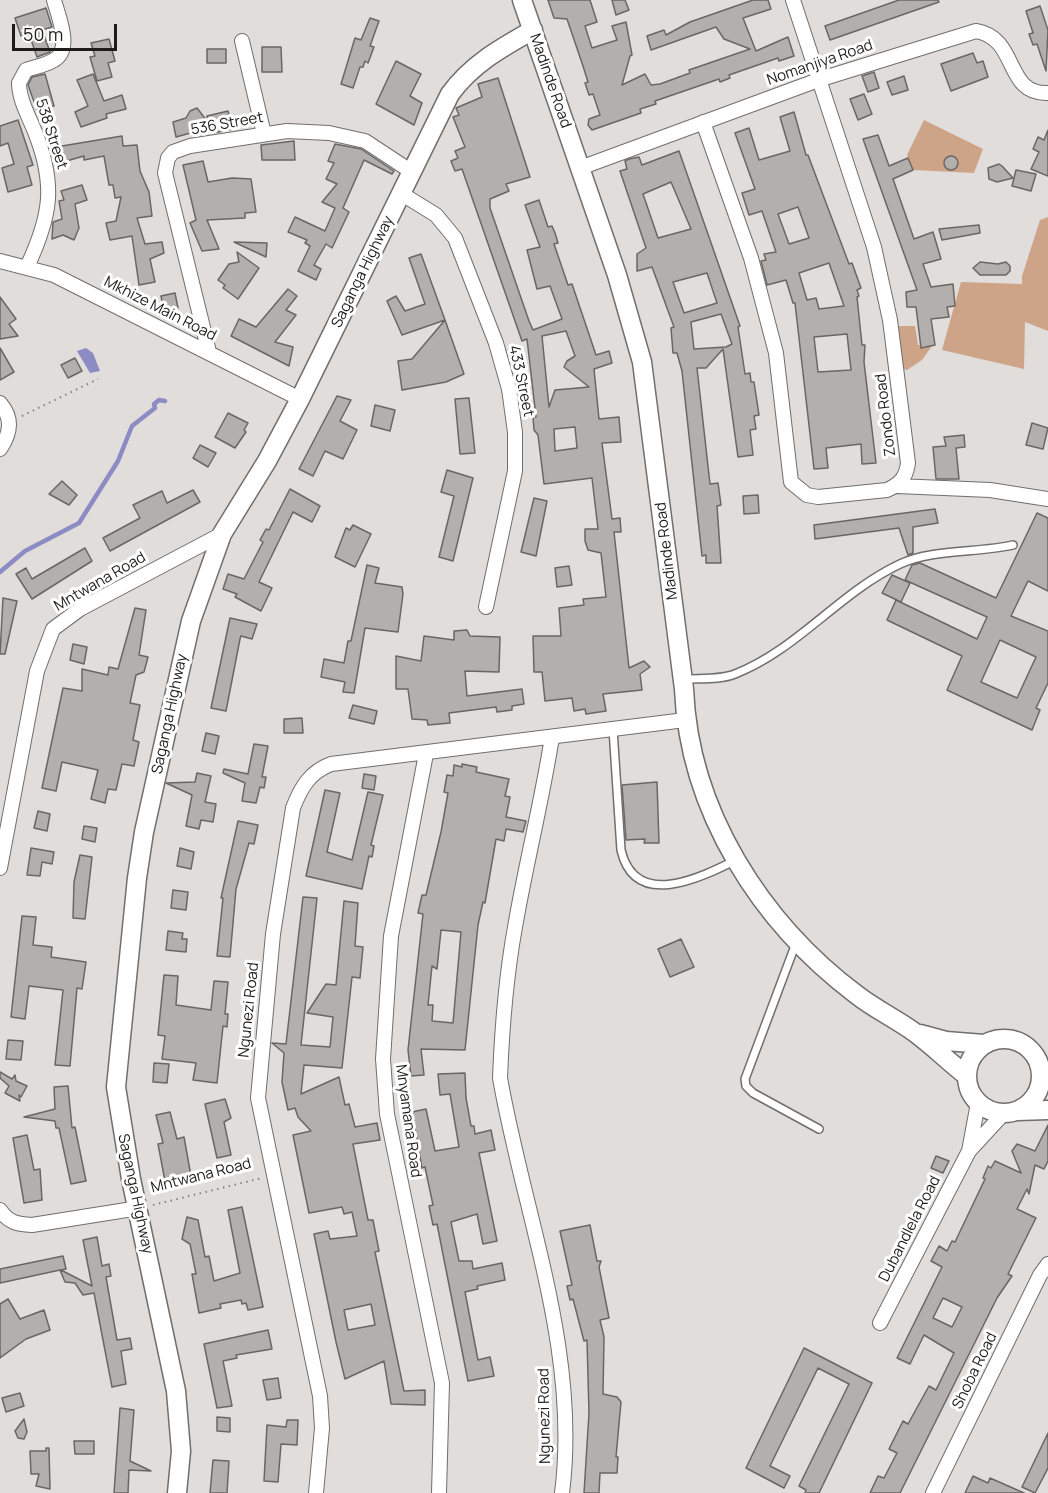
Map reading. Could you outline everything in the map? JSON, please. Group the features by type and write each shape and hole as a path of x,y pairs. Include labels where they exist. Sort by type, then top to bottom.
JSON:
{"street":[{"name":"538 Street","path":"27,267 40,239 47,215 49,189 46,164 19,83 26,70 59,56 63,46 63,33 54,0"},
{"name":"Madinde Road","path":"522,0 617,274 642,362 682,679 685,720 706,798 736,860 776,917 797,940 857,996 915,1033 967,1076"},
{"name":"Zondo Road","path":"793,0 874,247 890,320 908,463 904,478 897,486"},
{"name":"Saganga Highway","path":"177,1493 181,1451 179,1415 139,1208 118,1116 116,1088 136,878 191,621 222,534 267,461 300,399 450,93 462,77 498,50 532,30"},
{"name":"Nomanjiya Road","path":"580,168 821,80 976,31 992,36 1000,42 1024,87 1034,92 1048,93"},
{"path":"242,41 264,134"},
{"path":"703,122 751,258 776,353 791,482 807,495 818,497 887,490 897,486 990,490 1048,499"},
{"name":"536 Street","path":"208,352 167,184 166,165 173,152 190,146 303,130 349,136 365,141 412,172"},
{"name":"433 Street","path":"402,194 436,215 455,238 496,343 509,389 515,432 515,471 486,607"},
{"name":"Mkhize Main Road","path":"0,261 27,267 88,291 300,399"},
{"path":"0,403 10,419 9,433 0,449"},
{"name":"Mntwana Road","path":"0,868 37,671 53,629 80,609 222,534"},
{"name":"Ngunezi Road","path":"316,1493 322,1428 320,1396 258,1098 273,934 296,800 308,778 331,764 685,720"},
{"name":"Ngunezi Road","path":"552,737 543,795 515,927 502,1036 500,1078 557,1340 564,1386 562,1493"},
{"name":"Mnyamana Road","path":"426,753 391,936 382,1059 387,1114 442,1383 439,1493"},
{"name":"Madinde Road","path":"915,1033 946,1041 984,1044"},
{"path":"1010,1112 1032,1101 1045,1078 1039,1060 1028,1046 1015,1039 1001,1038 984,1044 973,1055 967,1076 969,1089 978,1102 989,1110 1010,1112 1048,1110"},
{"name":"Dubandlela Road","path":"880,1323 969,1151 978,1102"},
{"name":"Dubandlela Road","path":"969,1151 1010,1112"},
{"name":"Mntwana Road","path":"0,1210 7,1219 16,1224 32,1225 139,1208"},
{"name":"Shoba Road","path":"933,1493 1040,1275 1048,1264"}],"lane":[{"path":"682,679 734,675 757,663 862,586 902,563 919,558 986,551 1013,545"},
{"path":"613,729 621,850 624,863 632,873 652,883 679,884 736,860"},
{"path":"797,940 745,1079 746,1086 753,1093 819,1129"}],"path":[{"path":"22,416 98,379"},
{"name":"Mntwana Road","path":"139,1208 273,1176"}],"shaded area":[{"path":"924,120 983,149 974,173 913,170 907,155"},
{"path":"1048,217 1048,331 1025,322 1024,369 942,350 961,282 1022,284 1022,276 1040,220"},
{"path":"895,326 915,326 918,345 932,346 922,360 907,370 899,367"}],"water":[{"path":"86,348 93,353 100,371 90,373 77,351"}],"building":[{"path":"548,0 590,0 597,22 585,26 592,48 617,40 612,26 626,22 632,55 622,85 645,74 651,85 660,84 690,73 689,70 750,49 724,39 716,27 651,50 647,36 664,30 666,35 690,22 753,0 768,0 771,9 743,18 756,51 788,37 794,56 779,61 778,58 729,75 730,78 720,82 719,79 655,101 656,104 640,109 641,113 592,130 588,125 589,119 600,115 593,94 589,95 585,83 588,82 567,19 554,18"},
{"path":"612,0 625,0 629,10 616,15"},
{"path":"899,0 938,0 939,2 830,40 825,26"},
{"path":"1040,6 1048,30 1046,71 1037,44 1033,45 1029,34 1033,33 1026,11"},
{"path":"46,8 52,27 42,30 50,52 37,57 29,34 21,36 15,18"},
{"path":"370,18 379,21 370,46 374,47 368,63 365,61 363,67 360,67 353,88 341,84 355,38 361,40"},
{"path":"109,39 115,61 108,63 112,77 97,81 90,57 95,56 91,43"},
{"path":"262,47 281,47 282,72 262,72"},
{"path":"207,49 226,49 226,63 207,63"},
{"path":"973,53 977,63 983,61 988,77 951,91 941,64"},
{"path":"396,61 421,74 410,96 422,103 414,125 376,104"},
{"path":"874,72 879,88 868,92 862,76"},
{"path":"45,74 54,106 37,110 28,85 32,77"},
{"path":"93,74 104,101 122,95 126,109 106,114 107,118 81,127 75,112 88,106 77,80"},
{"path":"904,76 908,90 892,95 887,82"},
{"path":"498,78 530,177 506,184 509,191 490,199 490,208 533,330 562,319 550,286 537,289 527,250 540,247 525,205 539,200 548,227 552,226 555,233 558,243 554,244 568,285 572,284 596,355 609,351 612,363 594,369 599,419 619,417 621,442 602,443 612,519 620,518 621,532 614,532 629,668 644,661 650,667 640,674 642,690 603,694 606,711 586,714 585,709 574,711 572,698 545,701 542,672 534,672 533,636 561,636 559,608 584,605 583,599 606,597 601,553 588,550 585,541 585,529 598,529 592,478 544,484 538,435 534,430 533,417 536,417 527,339 522,341 462,169 455,171 451,161 458,158 455,151 465,147 453,117 459,115 456,108 482,97 478,84","holes":["566,331 575,356 567,361 564,367 589,387 555,390 549,407 542,336","575,427 577,448 555,451 554,429"]},
{"path":"864,94 872,114 858,120 850,99"},
{"path":"197,108 207,121 207,116 228,111 233,129 213,133 212,127 176,137 173,122 186,118 190,111"},
{"path":"794,112 806,155 808,155 849,264 852,263 861,288 857,290 859,296 857,297 862,345 865,345 864,362 876,463 862,464 861,444 826,448 828,468 814,469 795,303 793,303 786,280 767,285 761,261 766,260 764,254 776,252 762,211 749,215 742,193 755,189 735,133 749,128 759,160 790,151 780,117","holes":["798,207 809,238 789,244 778,214","829,263 844,306 819,309 816,298 807,300 799,273","847,334 851,370 818,372 814,337"]},
{"path":"18,120 33,165 27,167 32,185 8,192 2,168 14,164 8,143 0,146 0,126"},
{"path":"1048,130 1048,176 1031,169 1039,152 1033,149 1038,137 1044,140"},
{"path":"878,135 889,166 908,158 913,170 893,179 914,239 933,232 941,259 923,264 931,287 953,284 955,306 947,307 949,317 931,319 935,345 921,348 916,307 907,307 906,292 917,290 863,139"},
{"path":"122,136 123,146 137,145 140,171 149,192 152,216 137,218 145,244 162,242 164,253 150,259 155,282 139,285 132,236 110,240 106,223 116,221 121,197 115,198 113,185 109,185 104,156 84,160 84,156 56,164 50,148"},
{"path":"294,141 295,160 262,160 261,145"},
{"path":"335,144 361,149 394,171 392,174 364,160 343,208 349,212 332,248 326,244 314,265 321,269 316,280 298,271 310,246 305,243 307,240 288,232 295,217 325,231 335,208 322,202 337,184 326,179 334,163 328,161"},
{"path":"679,151 740,326 738,327 745,374 750,373 751,382 754,382 759,415 754,416 756,429 750,430 753,455 738,457 723,349 706,368 697,368 710,484 718,483 721,505 717,506 721,563 706,563 706,555 702,556 682,371 677,353 673,353 671,328 674,327 652,267 637,271 637,254 646,248 620,171 627,169 625,161 629,159 639,157 642,165","holes":["671,182 691,229 658,238 643,194","707,273 717,303 684,313 673,282","721,314 732,344 726,347 694,349 691,322"]},
{"path":"948,156 954,156 958,163 954,170 948,170 944,166 944,160"},
{"path":"203,161 208,182 232,178 251,179 256,212 245,213 245,218 207,220 219,249 202,251 190,223 196,220 183,165"},
{"path":"999,164 1013,178 997,182 989,179 988,168"},
{"path":"1016,170 1036,174 1031,191 1012,186"},
{"path":"82,185 87,200 75,204 79,228 74,240 63,235 52,239 53,222 62,219 59,201 64,200 61,191"},
{"path":"979,225 980,233 942,240 939,229"},
{"path":"234,242 267,243 266,257"},
{"path":"237,252 259,268 238,299 223,288 225,285 218,280 229,264 239,262"},
{"path":"421,254 445,320 402,335 387,301 396,296 405,311 425,304 409,258"},
{"path":"980,262 998,264 1006,262 1010,266 1010,271 1006,275 980,275 973,268"},
{"path":"288,289 297,296 286,310 296,315 275,342 293,347 289,366 231,336 239,319 256,327"},
{"path":"175,293 178,308 164,311 161,296"},
{"path":"0,297 16,319 9,324 18,336 0,339"},
{"path":"445,320 464,374 446,382 402,390 398,361 412,359"},
{"path":"0,348 14,372 0,380"},
{"path":"75,358 82,371 68,378 61,365"},
{"path":"337,396 351,400 340,421 357,430 343,459 325,451 313,476 299,469"},
{"path":"469,398 475,453 460,454 455,399"},
{"path":"375,405 395,410 390,431 371,426"},
{"path":"228,413 248,423 244,430 246,432 235,448 215,437"},
{"path":"1032,423 1048,428 1043,449 1026,445"},
{"path":"964,435 965,447 956,448 959,479 936,479 933,447 946,446 944,437"},
{"path":"200,445 216,453 208,467 193,458"},
{"path":"447,470 473,478 453,561 439,557 454,496 441,492"},
{"path":"62,481 77,495 69,505 49,494"},
{"path":"290,489 320,506 312,522 293,512 259,582 272,588 261,611 235,597 237,594 223,589 228,574 244,579 263,542 260,540 266,529 269,530"},
{"path":"193,490 200,502 110,551 103,538 140,518 133,505 162,491 167,503"},
{"path":"758,495 759,513 744,514 743,496"},
{"path":"534,498 547,501 536,556 521,552"},
{"path":"935,509 938,523 913,527 913,553 908,555 899,528 815,539 814,525"},
{"path":"1037,513 1048,518 1048,591 1028,581 1011,616 1048,631 1048,683 1036,708 1040,710 1032,730 947,690 962,656 887,620 896,600 977,639 987,617 905,580 912,565 920,563 996,598","holes":["1000,640 1036,657 1017,698 981,682"]},
{"path":"353,525 371,534 355,567 335,557 346,528 350,530"},
{"path":"85,548 92,561 32,599 16,574 26,568 32,579"},
{"path":"367,565 379,568 375,583 402,587 398,632 365,628 354,693 343,692 345,682 321,677 324,659 344,663"},
{"path":"569,566 572,585 557,587 555,568"},
{"path":"892,575 910,583 901,602 882,593"},
{"path":"3,598 17,601 5,654 0,654"},
{"path":"135,608 146,610 139,655 148,657 144,672 136,675 130,703 140,705 133,740 139,742 134,766 122,764 116,790 108,789 105,803 91,799 98,770 62,762 56,791 42,788 63,688 82,691 82,669 108,675 109,667 118,669"},
{"path":"230,618 257,624 252,639 241,636 226,711 211,708"},
{"path":"467,630 470,636 500,637 499,672 465,671 467,696 522,689 524,704 512,706 512,710 497,712 496,707 449,713 450,723 428,725 427,720 412,719 408,689 396,689 396,656 421,661 424,636 454,640 454,631"},
{"path":"73,644 87,647 84,664 70,660"},
{"path":"353,705 377,711 374,724 349,718"},
{"path":"302,718 303,733 284,733 284,719"},
{"path":"206,733 219,736 215,754 202,751"},
{"path":"254,744 268,746 262,777 266,777 264,788 260,787 256,803 242,801 245,783 223,773 224,769 248,774"},
{"path":"462,764 477,767 476,772 509,779 505,796 510,797 506,817 526,821 523,832 506,829 504,841 496,839 485,903 483,902 478,925 465,1050 421,1049 424,1075 411,1076 408,1050 423,914 418,913 422,895 426,895 441,832 448,793 444,792 447,775 453,776 454,765 462,767","holes":["441,930 461,932 453,1023 432,1021 433,1005 428,1005 432,966 437,969"]},
{"path":"197,773 211,776 205,802 216,804 213,822 201,820 199,829 186,826 192,795 166,783 195,782"},
{"path":"364,774 376,776 374,790 362,788"},
{"path":"657,782 659,843 644,843 645,839 626,840 622,785"},
{"path":"325,790 340,793 327,852 352,860 368,792 383,795 371,845 374,846 372,857 369,856 362,889 306,876"},
{"path":"38,811 50,814 47,831 34,828"},
{"path":"238,821 258,825 254,844 249,843 236,889 230,957 217,956 223,898 221,898"},
{"path":"84,826 97,828 95,842 82,839"},
{"path":"31,848 54,852 52,864 42,862 40,876 27,875"},
{"path":"180,848 194,852 191,869 177,866"},
{"path":"80,855 92,857 85,919 73,918 74,882"},
{"path":"173,890 188,892 186,910 171,908"},
{"path":"303,897 317,898 301,1045 330,1047 333,1017 307,1013 326,984 336,985 344,901 358,903 355,946 363,947 360,978 352,977 342,1068 304,1065 301,1094 339,1077 345,1105 349,1104 355,1127 377,1123 380,1140 353,1144 368,1220 373,1220 379,1251 375,1252 404,1391 425,1390 425,1405 391,1404 384,1361 345,1379 314,1234 328,1231 330,1239 357,1236 352,1212 344,1214 342,1207 309,1213 293,1135 311,1131 298,1117 295,1108 288,1110 282,1082 284,1053 272,1043 286,1044","holes":["371,1304 375,1325 348,1330 344,1310"]},
{"path":"22,916 36,917 33,945 52,947 51,957 86,962 82,989 77,988 70,1066 55,1065 63,990 29,986 25,1019 11,1017"},
{"path":"168,931 183,933 182,939 187,939 186,952 166,950"},
{"path":"681,939 694,967 670,977 658,949"},
{"path":"164,975 178,976 176,1005 211,1010 214,981 228,982 225,1014 228,1014 227,1027 223,1026 217,1083 193,1080 196,1063 162,1059 165,1036 158,1035"},
{"path":"8,1040 23,1041 21,1060 6,1059"},
{"path":"154,1063 169,1064 167,1083 153,1082"},
{"path":"0,1072 12,1079 15,1075 16,1081 27,1086 21,1097 19,1095 20,1101 5,1093 9,1086 0,1078"},
{"path":"465,1073 466,1098 471,1126 474,1126 475,1134 491,1130 495,1150 479,1153 497,1241 483,1244 477,1214 451,1222 459,1261 472,1261 473,1269 502,1263 505,1280 477,1286 478,1289 465,1292 478,1360 490,1357 494,1376 468,1381 437,1224 433,1225 429,1206 433,1205 425,1167 422,1168 412,1112 426,1109 435,1151 459,1147 450,1094 440,1095 438,1074"},
{"path":"68,1086 72,1128 75,1127 86,1181 71,1184 59,1128 56,1128 55,1121 24,1117 55,1109 54,1087"},
{"path":"225,1099 231,1118 224,1122 231,1155 217,1158 205,1104"},
{"path":"170,1112 177,1139 184,1137 191,1176 165,1181 158,1144 163,1143 156,1115"},
{"path":"1048,1125 1048,1161 1044,1169 1035,1165 1029,1194 1027,1189 1017,1209 1036,1218 1008,1274 1012,1276 997,1298 900,1493 870,1493 878,1476 884,1478 897,1453 889,1449 903,1421 908,1424 929,1386 936,1390 954,1353 924,1335 910,1364 897,1358 942,1267 931,1261 939,1246 947,1251 952,1241 955,1242 985,1179 983,1178 988,1166 991,1168 995,1161 1021,1173 1012,1151 1017,1144 1035,1151","holes":["943,1298 962,1307 952,1327 933,1318"]},
{"path":"27,1135 34,1170 40,1169 42,1200 24,1203 13,1138"},
{"path":"936,1156 949,1161 943,1173 931,1168"},
{"path":"242,1207 263,1307 248,1310 246,1303 242,1304 241,1300 220,1304 221,1308 199,1313 192,1274 196,1274 190,1244 182,1239 187,1217 198,1220 205,1257 209,1256 214,1281 240,1273 228,1210"},
{"path":"590,1225 597,1261 601,1261 599,1267 609,1318 600,1320 604,1337 603,1394 617,1397 621,1402 616,1457 618,1457 617,1473 600,1473 599,1493 584,1493 589,1413 587,1340 584,1341 573,1299 570,1300 567,1286 572,1285 560,1231"},
{"path":"97,1237 102,1266 109,1264 111,1276 106,1277 117,1340 130,1338 132,1349 121,1351 126,1384 112,1387 94,1293 83,1295 75,1283 65,1282 60,1270 0,1283 0,1269 63,1256 66,1269 61,1270 92,1286 83,1240"},
{"path":"8,1299 20,1319 44,1310 50,1330 26,1339 0,1358 0,1304"},
{"path":"268,1330 272,1349 236,1355 237,1358 223,1361 232,1406 217,1408 204,1344"},
{"path":"804,1348 872,1383 819,1493 805,1493 806,1490 799,1486 849,1384 818,1368 770,1466 790,1476 784,1488 746,1468"},
{"path":"278,1378 281,1398 267,1400 263,1380"},
{"path":"20,1393 24,1406 6,1412 2,1398"},
{"path":"120,1408 134,1410 130,1461 151,1471 129,1470 128,1493 114,1493"},
{"path":"217,1417 230,1418 230,1432 217,1431"},
{"path":"24,1419 27,1432 24,1439 18,1438 15,1431"},
{"path":"287,1420 298,1420 297,1445 281,1444 278,1482 264,1481 267,1425 286,1427"},
{"path":"1048,1433 1048,1468 1035,1493 1022,1487"},
{"path":"74,1441 94,1441 94,1454 75,1454"},
{"path":"46,1448 49,1448 50,1489 36,1486 39,1474 31,1474 30,1451 46,1451"},
{"path":"213,1460 229,1461 227,1493 210,1493"},
{"path":"973,1476 988,1483 990,1478 1024,1493 965,1493"}],"waterway":[{"path":"0,572 25,551 79,523 118,461 132,426 155,408 154,404 159,400 165,401"}]}
